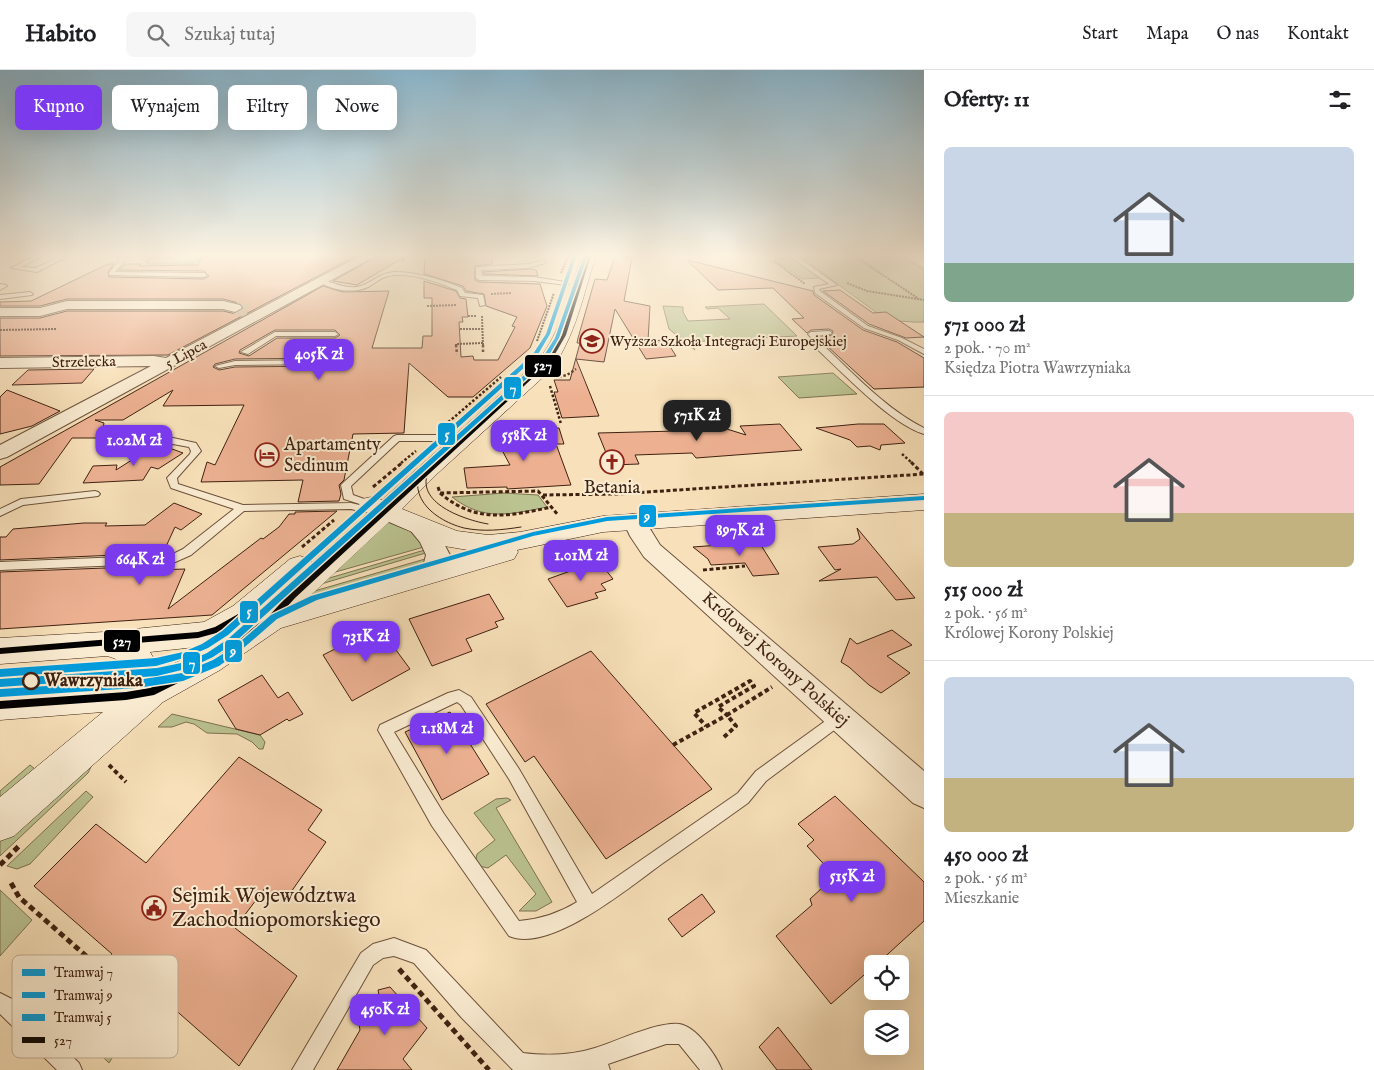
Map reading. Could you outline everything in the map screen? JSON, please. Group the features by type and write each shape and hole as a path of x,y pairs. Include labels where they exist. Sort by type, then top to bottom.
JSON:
{"street":[{"name":"5 Lipca","path":"0,453 168,363 255,313 279,302"},
{"path":"0,651 198,635 222,627 245,612 366,506 438,438 527,364 538,352 548,333 556,302"},
{"path":"12,832 151,692 208,661 271,619 366,506 549,360 564,335 574,302"},
{"path":"0,312 122,311 137,305 223,305 235,308"},
{"name":"Strzelecka","path":"9,361 154,361 168,363"},
{"path":"366,506 453,540 479,544 515,542 597,525 634,521 924,502"},
{"name":"Królowej Korony Polskiej","path":"634,521 652,552 924,792"},
{"path":"417,525 430,538 438,555 435,566 426,576"},
{"path":"271,619 426,576 570,531"},
{"path":"104,644 122,646 132,652 142,664 151,692"},
{"path":"0,705 126,696 151,692"}],"lane":[{"path":"831,302 866,327 900,339 924,352"},
{"path":"829,333 811,334 820,342 820,347 870,394 910,424 924,431"},
{"path":"244,352 275,334 335,334"},
{"path":"219,366 234,363 325,362"},
{"path":"108,442 173,441 194,445 196,452 194,455 172,478 171,482 174,486 242,508 366,506"},
{"path":"0,512 21,502 95,494"},
{"path":"0,566 173,560 187,552 242,508"},
{"path":"589,906 514,774 466,701 459,696 453,698 385,730 438,820 515,930 529,931 553,924 589,906 743,798 761,776 840,718"},
{"path":"302,1070 367,959 379,950 394,947 408,950 420,956 518,1062 596,1065 666,1034 681,1034 690,1039 712,1070"},
{"path":"0,1004 12,1012"},
{"path":"60,1058 72,1070"}],"path":[{"path":"536,342 553,302"},
{"path":"427,306 482,305 483,353"},
{"path":"0,330 56,329"},
{"path":"460,330 482,329"},
{"path":"457,354 456,344 483,343"},
{"path":"554,378 567,375 576,369"},
{"path":"300,549 366,506 408,460 438,438 504,374"},
{"path":"548,379 561,424"},
{"path":"902,454 924,474"},
{"path":"542,495 616,494 924,474"},
{"path":"438,485 440,493 454,505 475,515 506,516 552,507 538,490 440,493"},
{"path":"700,571 745,566"},
{"path":"673,744 727,715 792,675"},
{"path":"706,726 694,713 750,682 754,686 718,706 736,726 724,737"},
{"path":"101,770 114,758"},
{"path":"102,759 118,772 126,782"},
{"path":"0,865 12,832"},
{"path":"10,883 20,897 85,955"},
{"path":"389,967 398,968 404,974 489,1070"}],"green space":[{"path":"862,302 924,302 924,322 888,321"},
{"path":"764,304 797,336 689,342 695,350 669,329 663,306 683,307 683,312 688,321 730,319 718,308 707,309 705,307"},
{"path":"833,373 857,394 799,398 778,377"},
{"path":"504,493 538,495 547,507 510,514 487,513 464,505 452,497"},
{"path":"387,522 412,532 431,545 332,573"},
{"path":"428,549 429,552 321,584 326,579"},
{"path":"432,557 428,565 301,602 311,592"},
{"path":"172,714 260,735 265,742 263,749 259,749 252,742 237,734 207,733 194,724 186,722 172,727 158,727"},
{"path":"30,765 35,769 0,807 0,791"},
{"path":"92,765 88,773 0,856 0,838"},
{"path":"86,791 93,797 30,864 17,869 7,866"},
{"path":"507,798 511,800 496,808 552,902 536,911 519,911 536,894 506,855 488,868 479,866 476,859 477,854 495,840 474,813 496,799"},
{"path":"0,890 32,920 0,956"},
{"path":"104,1058 112,1058 109,1063"}],"building":[{"path":"0,302 57,302 40,306 0,306"},
{"path":"233,302 269,302 168,355 0,356 0,318 40,318 67,311 223,311 236,314 244,308 242,304"},
{"path":"295,302 386,302 372,348 422,348 423,336 432,336 432,302 466,302 468,317 462,317 463,322 459,322 461,357 473,356 474,360 498,360 515,327 512,326 517,317 486,306 485,302 546,302 547,306 530,348 473,397 448,397 409,363 404,433 353,434 344,480 339,485 341,494 339,501 298,502 303,480 201,482 207,462 215,465 244,405 163,406 173,390 123,420 95,420 104,423 101,438 72,438 39,484 0,485 0,467","holes":["275,330 335,330 340,335 335,338 277,338 249,356 239,353 240,350","326,358 331,361 328,366 235,367 219,370 213,367 215,364 235,359"]},
{"path":"588,302 627,302 650,306 648,341 666,340 676,356 646,359 615,309 604,362 576,359 599,416 562,418 554,392 558,392 554,380 570,380 580,343 577,343"},
{"path":"787,302 823,302 863,330 897,342 924,358 924,387 874,389 826,345 821,337 832,335 833,331 829,329 811,330 807,333 792,319 804,318"},
{"path":"838,302 857,302 873,313 886,312 924,337 906,338 869,324"},
{"path":"94,369 82,383 12,385 28,370"},
{"path":"7,390 60,411 32,426 0,434 0,397"},
{"path":"695,419 746,435 740,426 780,424 802,450 696,458 692,453 635,455 639,464 611,465 598,433 677,431 673,424 689,422"},
{"path":"858,424 884,424 905,443 881,445 880,450 870,446 857,447 850,440 816,428"},
{"path":"559,428 564,444 556,444 571,485 507,489 507,487 467,488 464,468 510,465 496,439 508,430"},
{"path":"154,446 164,446 183,453 158,469 151,467 143,480 83,483 93,466 117,465 116,470"},
{"path":"174,503 202,514 181,530 175,527 163,553 0,560 0,537 6,537 13,529 84,523 107,523 105,526 145,525"},
{"path":"337,511 212,615 0,629 0,572 158,566 156,570 185,569 168,609 261,538 263,539 279,527 289,514 295,514 295,512"},
{"path":"857,528 915,598 896,600 877,577 819,581 841,569 835,570 818,547 853,544 860,539"},
{"path":"759,542 779,574 753,576 745,563 711,565 708,559 693,547"},
{"path":"583,552 598,560 613,579 601,584 606,590 595,593 598,598 567,607 548,579 576,569 573,565 582,562"},
{"path":"489,594 504,619 495,622 498,627 466,639 472,651 432,666 409,619"},
{"path":"379,627 410,669 352,701 323,655"},
{"path":"892,630 912,645 887,656 910,673 881,693 841,662 850,638 857,644"},
{"path":"591,651 712,789 606,859 534,756 525,762 486,704"},
{"path":"262,675 278,698 288,692 303,714 289,721 287,719 260,735 236,729 218,700"},
{"path":"450,712 489,774 442,800 405,732"},
{"name":"Sejmik Województwa Zachodniopomorskiego","path":"239,757 322,810 308,830 326,842 284,902 265,888 235,928 297,976 239,1066 178,1012 178,955 111,955 34,886 96,824 146,863"},
{"path":"835,796 924,882 924,921 887,955 864,955 864,975 831,1004 776,936 812,905 810,899 835,876 807,846 814,840 798,824"},
{"path":"702,894 715,912 682,937 668,919"},
{"path":"390,987 427,1028 403,1059 412,1070 337,1070 360,1030 359,1024 364,1023 379,995 378,990"},
{"path":"778,1027 812,1070 777,1070 759,1047"}],"tunnel":[{"path":"235,308 250,312"}],"tram line":[{"name":"5","path":"0,673 156,662 184,655 205,646 225,633 535,355 548,334 559,302"},
{"name":"7","path":"0,683 157,672 187,665 210,655 231,641 543,361 557,338 570,302"},
{"path":"430,457 421,469 418,491 430,510 440,518 451,524 478,530 521,527"},
{"path":"438,457 429,470 426,482 428,492 435,501 455,514 488,524"},
{"name":"9","path":"1,693 137,684 183,677 216,663 237,649 274,617 314,598 533,534 607,519 924,498"}],"transit line":[{"name":"527","path":"0,705 126,696 151,692 181,677 234,645 271,619 292,596 549,360 564,335 574,302"},
{"name":"527","path":"0,651 198,635 217,630 240,616"}],"place":[{"name":"Wyższa Szkoła Integracji Europejskiej","path":"592,341"},
{"name":"Apartamenty Sedinum","path":"267,455"},
{"name":"Betania","path":"612,462"},
{"name":"Wawrzyniaka","path":"31,681"},
{"name":"Sejmik Województwa Zachodniopomorskiego","path":"154,908"}]}
